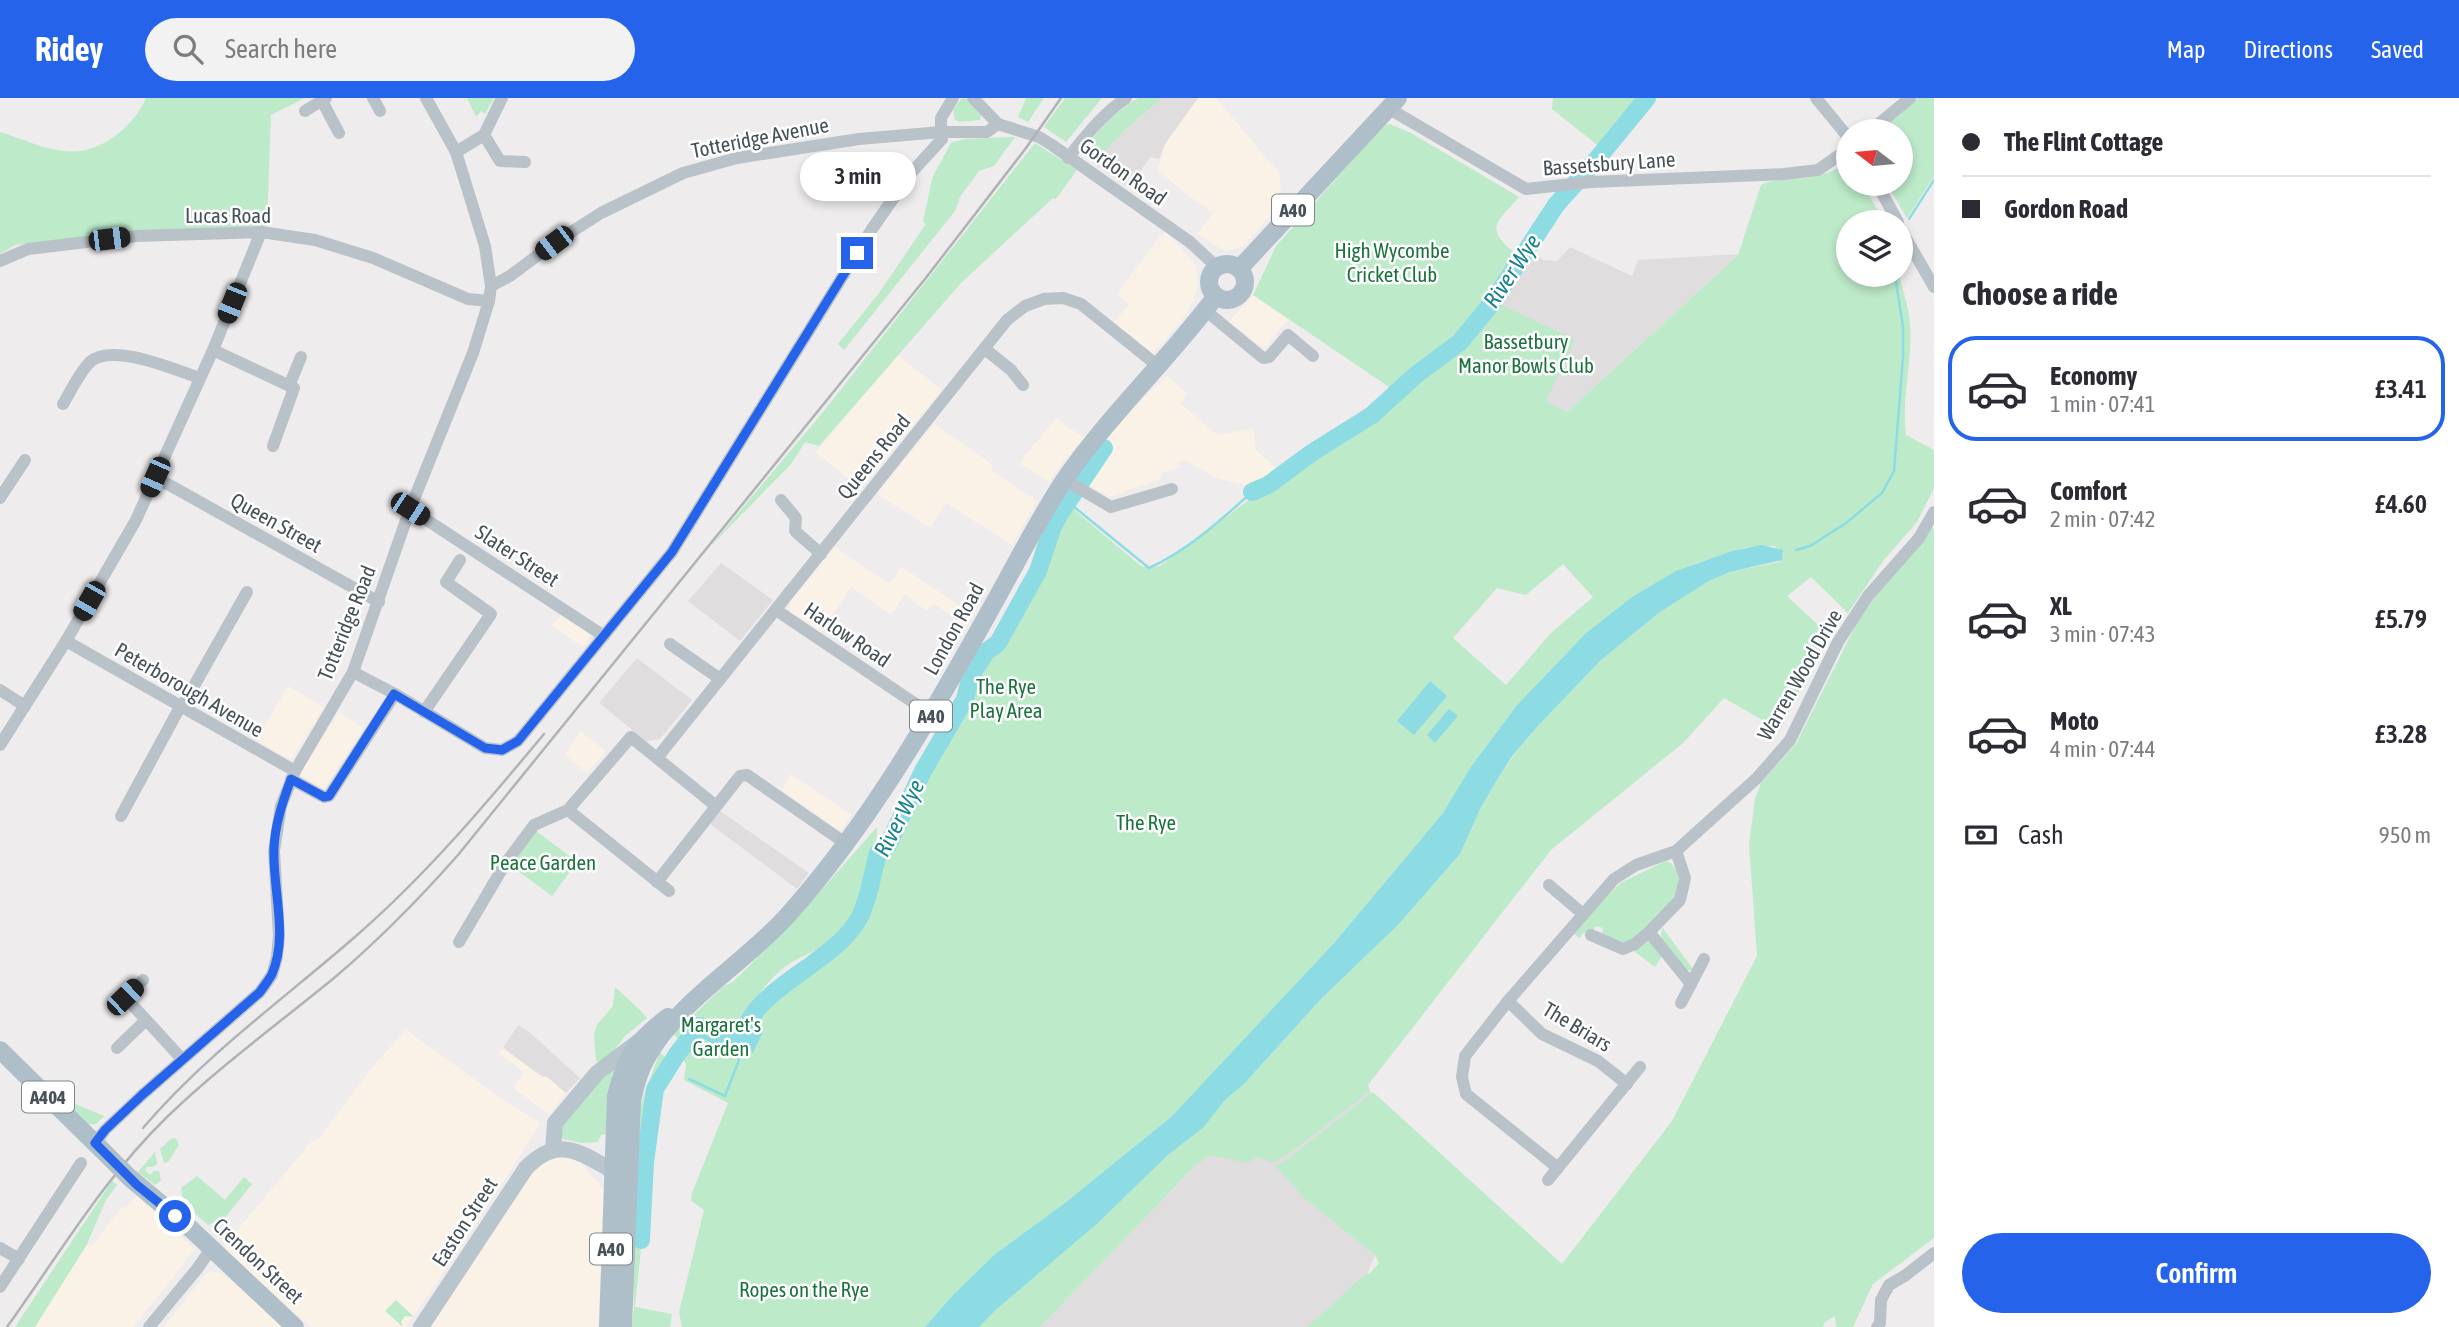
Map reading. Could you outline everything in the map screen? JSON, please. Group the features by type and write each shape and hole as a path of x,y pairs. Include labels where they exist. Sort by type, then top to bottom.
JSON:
{"main road":[{"name":"A40","path":"1239,269 1393,103"},
{"path":"1211,303 1210,279 1217,267 1229,264 1239,269"},
{"name":"London Road","path":"648,1042 735,966 787,915 845,843 932,715 1065,480 1211,303 1228,300 1242,292 1244,277 1239,269"},
{"name":"A40","path":"608,1327 621,1172 632,1101 648,1042"},
{"name":"A404","path":"0,1051 98,1146"},
{"name":"Crendon Street","path":"98,1146 295,1327"},
{"name":"A40","path":"621,1172 623,1327"}],"street":[{"path":"373,98 380,111"},
{"name":"Totteridge Road","path":"98,1146 114,1121 260,992 272,975 279,936 275,840 281,806 293,775 353,672 410,509 473,353 491,286 485,246 456,152 426,98"},
{"path":"456,152 484,135 502,98"},
{"path":"353,672 485,748 502,750 518,741 672,552 872,229 911,173 942,139 941,118 953,98"},
{"name":"Gordon Road","path":"973,98 998,124 1039,138 1190,242 1217,267"},
{"path":"1068,158 1084,137 1126,98"},
{"path":"1816,98 1836,122"},
{"path":"1885,119 1910,98"},
{"path":"305,111 324,99 339,133"},
{"name":"Bassetsbury Lane","path":"1393,103 1508,181 1526,189 1591,182 1784,174 1818,170 1836,157"},
{"path":"941,132 987,132 998,124"},
{"name":"Totteridge Avenue","path":"491,286 510,276 601,212 682,173 737,158 859,139 941,132"},
{"path":"484,135 499,161 525,162"},
{"path":"0,746 66,641 136,520 213,350 261,232"},
{"name":"Lucas Road","path":"0,261 28,249 137,236 261,232 315,240 339,247 373,258 468,299 489,301"},
{"path":"1913,251 1934,287"},
{"name":"Queens Road","path":"657,758 1007,320 1025,306 1044,299 1063,298 1081,304 1158,366"},
{"path":"1211,303 1263,358 1269,357 1288,335 1313,356"},
{"path":"985,349 1011,370 1023,385"},
{"path":"213,350 294,388 273,446"},
{"path":"63,404 78,393 89,363 100,356 141,357 200,378"},
{"path":"289,386 301,357"},
{"path":"0,498 24,460"},
{"name":"Queen Street","path":"155,477 379,602"},
{"path":"1065,480 1111,507 1172,489"},
{"path":"781,500 796,518 796,531 821,554"},
{"name":"Slater Street","path":"410,509 604,636"},
{"name":"Warren Wood Drive","path":"1558,1168 1466,1094 1462,1077 1465,1056 1614,878 1636,865 1676,852 1757,778 1790,740 1838,642 1868,596 1919,538 1934,512"},
{"path":"425,712 491,614 446,582 460,560"},
{"path":"121,816 247,592"},
{"name":"Harlow Road","path":"776,610 932,715"},
{"name":"Peterborough Avenue","path":"66,641 181,707 293,775 324,797 329,796 394,694"},
{"path":"670,644 720,679"},
{"path":"0,690 25,706"},
{"path":"459,942 505,864 534,825 568,810 631,737 716,806"},
{"path":"657,882 740,776 747,775 845,843"},
{"path":"568,810 669,891"},
{"path":"1591,935 1623,948 1634,944 1649,932 1680,900 1685,878 1676,852"},
{"path":"1549,885 1583,914"},
{"path":"1649,932 1691,984"},
{"path":"1681,1003 1704,958"},
{"path":"143,980 125,997 182,1059"},
{"name":"The Briars","path":"1508,1002 1542,1034 1598,1060 1627,1084"},
{"path":"117,1048 146,1020"},
{"path":"621,1172 580,1152 569,1149 553,1150 555,1123 597,1073 648,1042"},
{"path":"1548,1180 1640,1067"},
{"name":"Easton Street","path":"421,1327 526,1168 539,1155 553,1150"},
{"path":"0,1287 81,1164"},
{"path":"0,1248 19,1259"},
{"path":"149,1327 211,1249"},
{"path":"1877,1327 1881,1300 1889,1285 1934,1253"}],"shaded area":[{"path":"1162,98 1198,98 1165,144 1159,159 1150,157 1129,188 1093,163 1127,128"},
{"path":"1198,98 1216,98 1279,173 1282,202 1243,247 1224,251 1198,234 1213,213 1184,192 1158,168 1165,144"},
{"path":"1165,230 1196,265 1198,283 1194,299 1185,316 1153,354 1114,322 1129,304 1117,294"},
{"path":"1570,247 1632,276 1638,260 1739,254 1567,412 1546,401 1498,303 1530,255 1534,253 1543,260 1557,261"},
{"path":"1253,295 1288,319 1267,345 1262,347 1229,322"},
{"path":"898,355 942,390 861,489 816,452"},
{"path":"1167,376 1188,394 1180,403 1217,435 1253,428 1256,450 1278,470 1264,482 1249,486 1217,478 1184,460 1178,463 1183,466 1161,473 1158,480 1110,497 1076,478 1126,414"},
{"path":"1056,418 1084,438 1049,482 1019,463"},
{"path":"934,424 993,465 991,470 1037,501 1012,545 946,503 930,528 877,494"},
{"path":"835,547 889,584 902,567 974,615 967,626 934,604 927,611 905,595 891,615 851,587 820,634 790,615 790,602"},
{"path":"721,563 773,600 740,641 688,601"},
{"path":"562,614 591,635 583,647 552,626"},
{"path":"637,658 692,700 660,739 646,741 599,703"},
{"path":"288,686 324,707 291,760 256,740"},
{"path":"339,712 364,728 324,789 299,774"},
{"path":"580,731 606,751 587,773 565,755"},
{"path":"791,774 852,815 840,831 782,790"},
{"path":"720,811 809,873 797,889 710,824"},
{"path":"518,1025 580,1078 566,1093 546,1076 543,1077 503,1048"},
{"path":"406,1030 506,1102 541,1123 406,1327 311,1327 222,1248 312,1141 319,1138 373,1066"},
{"path":"503,1048 543,1077 546,1076 566,1093 549,1114 513,1088 524,1072 499,1054"},
{"path":"1368,1085 1406,1183 1360,1291 1328,1327 1040,1327 1194,1167 1224,1143"},
{"path":"556,1156 579,1160 605,1191 598,1327 426,1327 534,1165"},
{"path":"137,1196 195,1249 134,1327 35,1327 84,1245 93,1245 122,1207 125,1208"},
{"path":"207,1272 222,1273 285,1327 164,1327"}],"green space":[{"path":"146,98 305,98 271,115 267,226 134,232 15,245 0,254 0,132 56,150 89,149 113,138 132,120"},
{"path":"467,98 494,98 485,114 481,111 476,117"},
{"path":"965,98 981,113 980,120 955,120 953,110 961,99"},
{"path":"1026,98 1044,98 1028,122 1018,117"},
{"path":"1065,98 1102,98 1066,142 1044,127"},
{"path":"1138,98 1162,98 1127,128 1093,163 1086,150 1090,142 1108,121"},
{"path":"1553,98 1640,98 1601,148 1552,109"},
{"path":"1918,98 1934,98 1934,176 1912,210 1902,210 1894,196 1913,196 1913,119 1891,119"},
{"name":"High Wycombe Cricket Club","path":"1390,124 1411,133 1519,197 1497,225 1499,237 1515,253 1473,320 1392,389 1253,295 1276,246 1383,126"},
{"path":"1015,137 994,166 979,171 960,197 955,211 844,350 838,344 879,293 926,224 923,221 933,176 951,143 964,139"},
{"path":"1035,143 1077,170 1056,199 1053,198 961,283 819,446 805,442 791,464 709,548 823,412"},
{"name":"The Rye","path":"1836,169 1836,196 1870,196 1877,210 1836,210 1836,287 1902,287 1910,324 1906,435 1934,450 1934,488 1917,522 1883,561 1848,613 1811,577 1787,596 1832,638 1822,646 1780,730 1724,698 1683,743 1551,850 1368,1085 1369,1092 1286,1156 1273,1162 1256,1157 1248,1163 1210,1155 1194,1167 1040,1327 979,1327 1098,1223 1168,1155 1204,1127 1224,1101 1244,1084 1321,999 1398,925 1460,854 1481,807 1510,760 1536,728 1600,661 1660,612 1709,581 1730,572 1779,562 1784,553 1774,546 1747,547 1694,564 1632,597 1586,633 1517,705 1470,768 1443,813 1334,943 1171,1117 1066,1202 994,1255 925,1327 682,1327 679,1312 704,1210 691,1201 692,1193 728,1103 684,1080 686,1064 681,1056 686,1046 673,1034 723,987 734,981 794,921 877,827 875,845 856,902 842,929 824,946 784,967 752,1003 765,1011 835,954 848,939 869,896 874,875 920,780 971,683 1021,607 1049,545 1072,508 1141,566 1160,566 1257,494 1260,496 1283,482 1288,474 1383,412 1413,383 1475,335 1498,303 1575,340 1546,401 1567,412 1738,255 1761,185 1820,175","holes":["1563,564 1593,597 1551,633 1506,685 1453,638 1497,588 1526,595"]},
{"path":"1928,525 1934,529 1934,1238 1873,1284 1853,1327 1836,1327 1835,1316 1825,1322 1823,1327 1307,1327 1379,1263 1375,1255 1305,1199 1275,1166 1288,1159 1373,1092 1562,1264 1672,1121 1757,956 1749,844 1755,799 1761,783 1797,742 1858,621"},
{"name":"Peace Garden","path":"535,830 577,862 552,896 510,865"},
{"path":"1666,861 1672,864 1678,876 1675,898 1630,942 1624,944 1602,934 1603,928 1596,926 1583,933 1580,938 1574,934 1598,904 1622,882"},
{"path":"1662,927 1693,969 1691,971 1685,969 1661,938"},
{"path":"1649,940 1662,956 1655,967 1634,951"},
{"path":"615,987 647,1018 625,1036 601,1063 596,1061 594,1035 597,1025 613,1006"},
{"path":"660,1052 665,1057 653,1081 643,1116 642,1239 635,1307 672,1314 670,1327 632,1327 632,1259 640,1106"},
{"path":"619,1062 607,1134 601,1135 598,1142 581,1143 563,1139 558,1131 564,1117"},
{"path":"66,1100 104,1116 96,1124 87,1124"},
{"path":"176,1138 179,1145 168,1162 164,1163 160,1149"},
{"path":"155,1152 157,1164 145,1170 150,1175 159,1171 161,1180 155,1185 138,1172"},
{"path":"197,1176 225,1200 244,1177 252,1184 220,1224 216,1221 208,1225 184,1204 181,1188"},
{"path":"112,1181 117,1185 106,1200 86,1246 35,1327 15,1327"},
{"path":"396,1300 414,1317 405,1316 401,1322 403,1327 385,1311"}],"water":[{"path":"1761,545 1783,550 1782,560 1730,572 1709,581 1660,612 1600,661 1510,759 1481,807 1460,854 1398,925 1321,999 1244,1084 1224,1101 1204,1127 1168,1155 1098,1223 979,1327 925,1327 994,1255 1066,1202 1171,1117 1334,943 1443,813 1470,768 1517,705 1586,633 1632,597 1676,571 1732,551"},
{"path":"1430,681 1447,696 1414,735 1397,721"},
{"path":"1449,709 1458,716 1435,743 1427,735"},
{"path":"750,1019 763,1032 753,1053 742,1040 734,1039 733,1034"}],"waterway":[{"name":"River Wye","path":"1252,492 1268,485 1313,452 1372,415 1417,374 1460,342 1492,303 1556,205 1647,98"},
{"path":"1913,213 1934,180"},
{"path":"1796,550 1810,546 1846,523 1882,493 1894,471 1903,357 1903,327 1897,287"},
{"name":"River Wye","path":"641,1240 645,1162 655,1089 699,1026 727,1042 734,1042 755,1011 770,996 828,952 852,929 866,901 878,853 888,845 923,771 965,699 971,675 986,652 998,643 1038,571 1059,515 1104,448"},
{"path":"1068,502 1149,568 1190,544 1252,492"},
{"path":"689,1079 725,1096 746,1042"}],"railway":[{"path":"7,1327 82,1218 144,1141 208,1080 367,949 458,855 925,279 1061,98"},
{"path":"143,1128 219,1051 356,936 407,889 477,813 544,734"}],"route":[{"path":"175,1216 137,1185 95,1143 142,1095 260,992 272,975 279,936 274,851 276,830 291,779 324,797 329,796 394,694 485,748 502,750 518,741 672,552 857,253"}],"park label":[{"name":"Bassetbury Manor Bowls Club","path":"1526,354"},
{"name":"The Rye Play Area","path":"1006,699"},
{"name":"Margaret's Garden","path":"721,1037"},
{"name":"Ropes on the Rye","path":"804,1290"}]}
